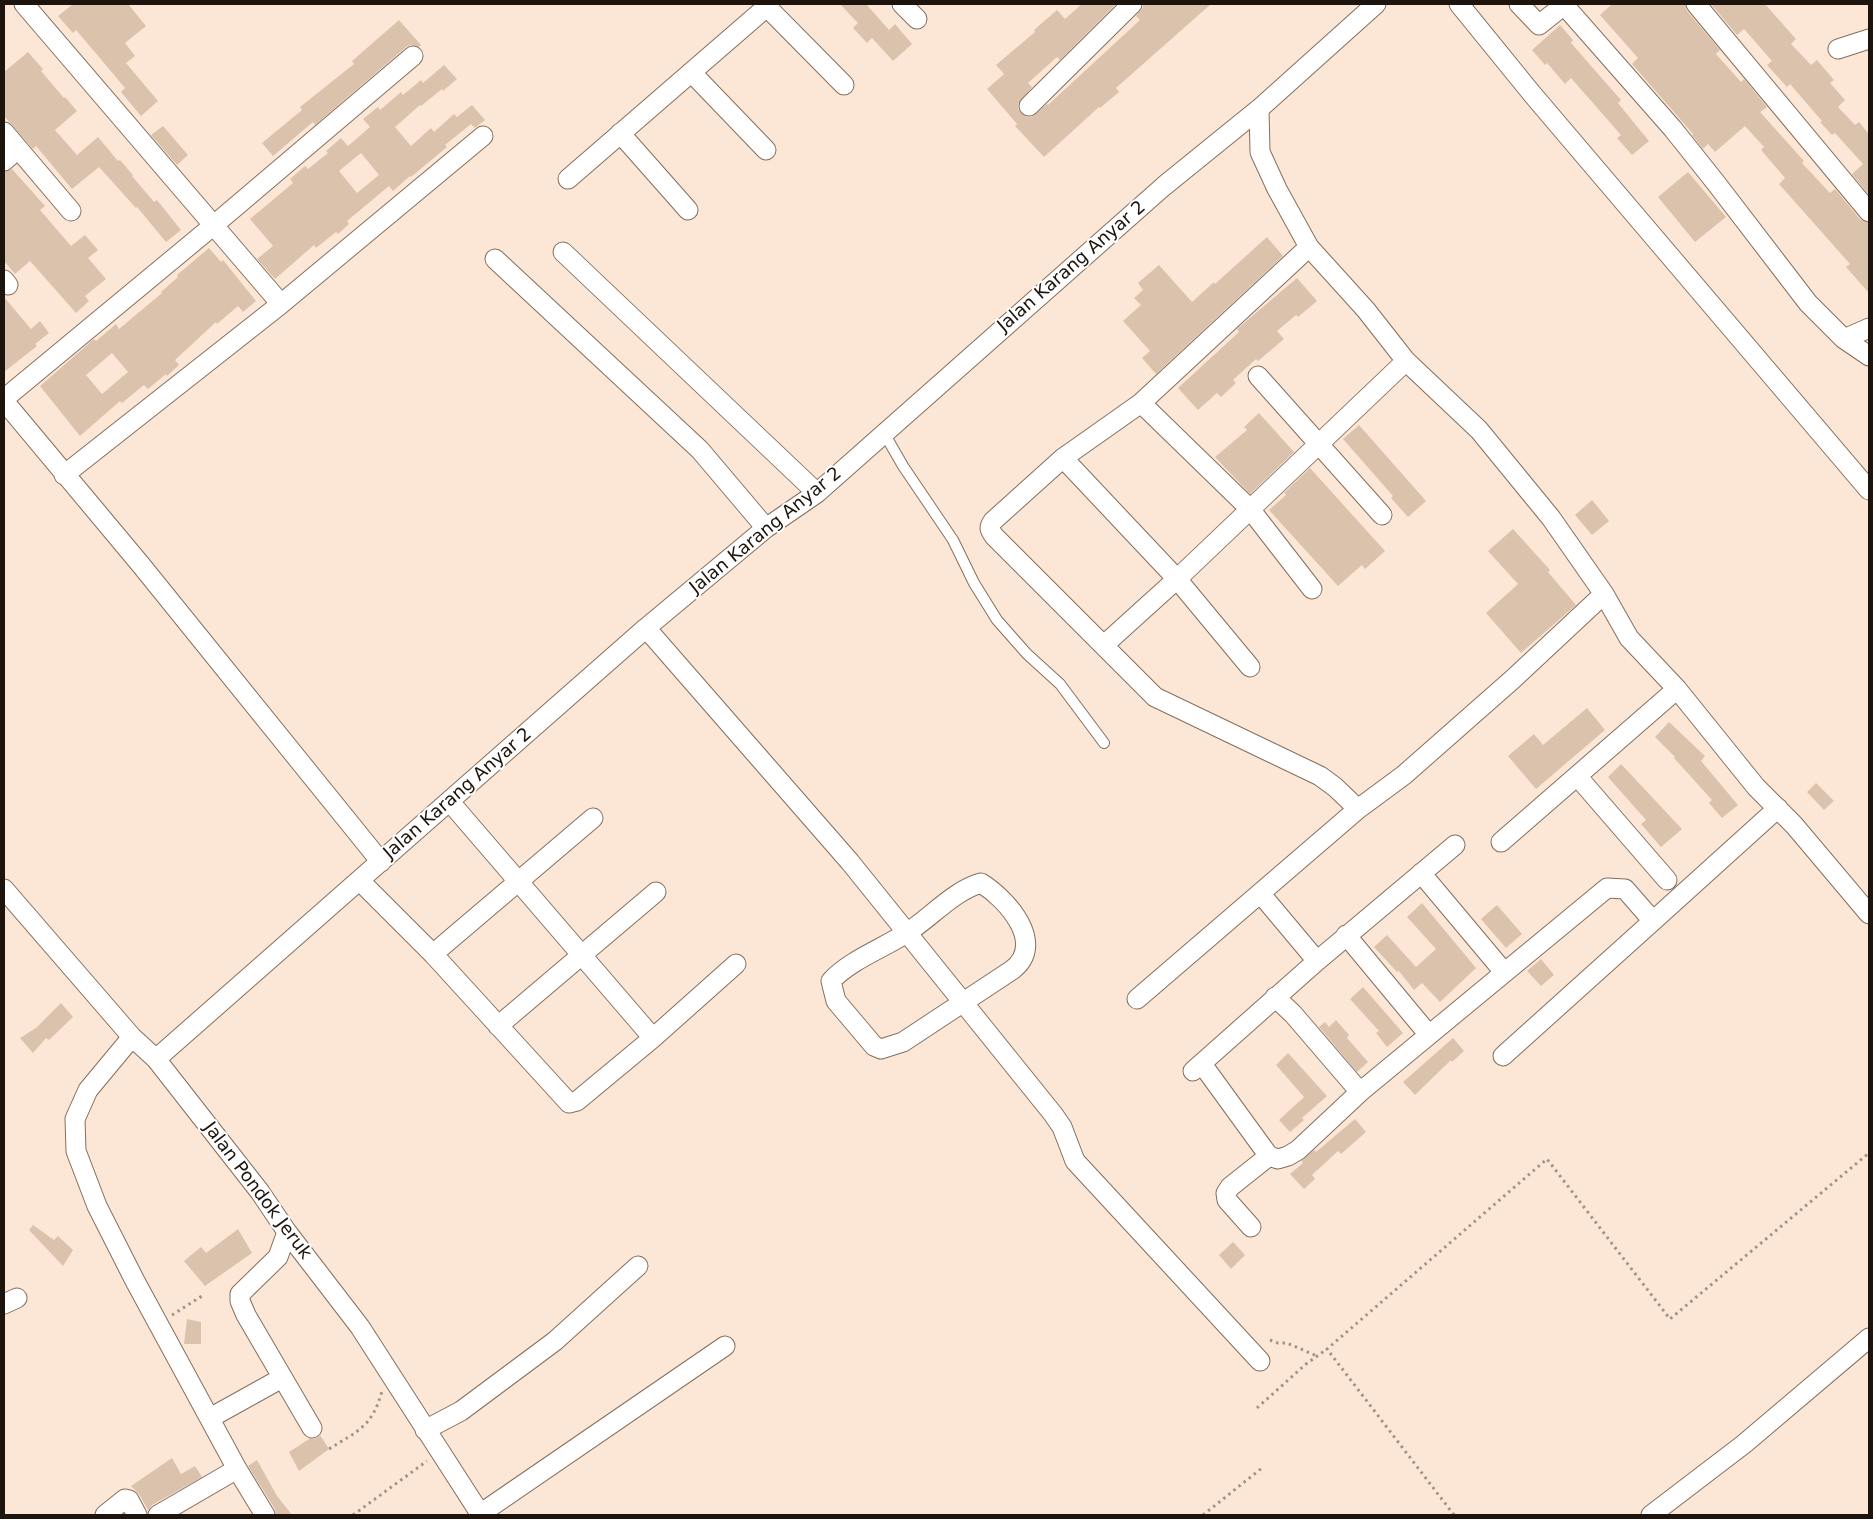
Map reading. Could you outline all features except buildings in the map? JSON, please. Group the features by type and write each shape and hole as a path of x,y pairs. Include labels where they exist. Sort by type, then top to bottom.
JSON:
{"street":[{"path":"24,4 281,304"},
{"path":"902,4 917,19"},
{"path":"1029,106 1132,4"},
{"name":"Jalan Karang Anyar 2","path":"156,1059 646,628 766,528 817,493 1164,186 1259,109 1376,4"},
{"path":"1459,4 1533,95 1869,490"},
{"path":"1519,4 1539,25 1565,5 1716,182 1808,303 1844,339 1869,356"},
{"path":"1696,4 1869,212"},
{"path":"568,179 768,5 844,85"},
{"path":"1838,49 1869,39"},
{"path":"381,862 141,565 4,400 414,56"},
{"path":"691,72 766,150"},
{"path":"1259,109 1260,152 1277,189 1310,247 1366,310 1406,361 1479,430 1551,518 1604,594 1629,638 1677,689 1756,787 1794,825 1869,914"},
{"path":"4,132 71,211"},
{"path":"620,133 688,210"},
{"path":"64,474 281,304 483,136"},
{"path":"4,161 18,149"},
{"path":"1310,247 1141,404 1063,458 993,521 990,530 1155,697 1320,776 1335,787 1358,809"},
{"path":"563,252 817,493"},
{"path":"495,259 700,450 766,528"},
{"path":"1844,339 1869,328"},
{"path":"1104,645 1177,579 1406,361"},
{"path":"1258,376 1382,515"},
{"path":"1141,404 1250,509 1312,589"},
{"path":"1063,458 1177,579 1250,667"},
{"path":"1137,999 1358,809 1404,775 1514,679 1604,594"},
{"path":"646,628 850,862 908,932 1053,1114 1062,1127 1075,1161 1260,1361"},
{"path":"1502,842 1677,689"},
{"path":"1577,776 1667,880"},
{"path":"450,802 652,1038"},
{"path":"1503,1056 1778,808"},
{"path":"433,954 593,818"},
{"path":"1455,845 1275,997 1198,1068 1269,1156 1278,1159 1298,1150 1360,1092 1607,888 1625,890 1653,921"},
{"path":"1422,873 1504,972"},
{"path":"360,881 433,954 569,1103 577,1101 736,964"},
{"path":"981,883 1005,903 1026,937 1027,946 1025,954 1016,967 903,1042 881,1049 874,1046 836,1001 831,981 836,975 908,932 965,889 981,883"},
{"name":"Jalan Pondok Jeruk","path":"4,889 132,1037 156,1059 260,1192 287,1232 360,1327 481,1515"},
{"path":"498,1026 656,892"},
{"path":"1260,893 1317,961"},
{"path":"1346,936 1429,1035"},
{"path":"1275,997 1293,1014 1360,1092"},
{"path":"132,1037 88,1090 76,1119 76,1151 97,1206 237,1470 265,1515"},
{"path":"1251,1228 1227,1200 1226,1193 1230,1186 1269,1156"},
{"path":"287,1232 278,1257 240,1294 240,1301 246,1315 312,1428"},
{"path":"425,1430 461,1411 555,1341 638,1266"},
{"path":"1651,1515 1744,1444 1869,1338"},
{"path":"481,1515 724,1346"},
{"path":"210,1418 282,1378"},
{"path":"158,1515 237,1470"},
{"path":"105,1515 125,1499 129,1500 137,1515"}],"lane":[{"path":"884,433 903,466 954,540 974,583 997,620 1027,654 1060,684 1104,743"}],"path":[{"path":"1257,1408 1546,1159 1670,1319 1869,1153"},
{"path":"159,1324 202,1296"},
{"path":"1270,1340 1278,1343 1287,1343 1317,1357"},
{"path":"1327,1349 1454,1515"},
{"path":"329,1449 364,1427 377,1410 387,1371"},
{"path":"354,1515 439,1452"},
{"path":"1203,1515 1262,1468"}]}
